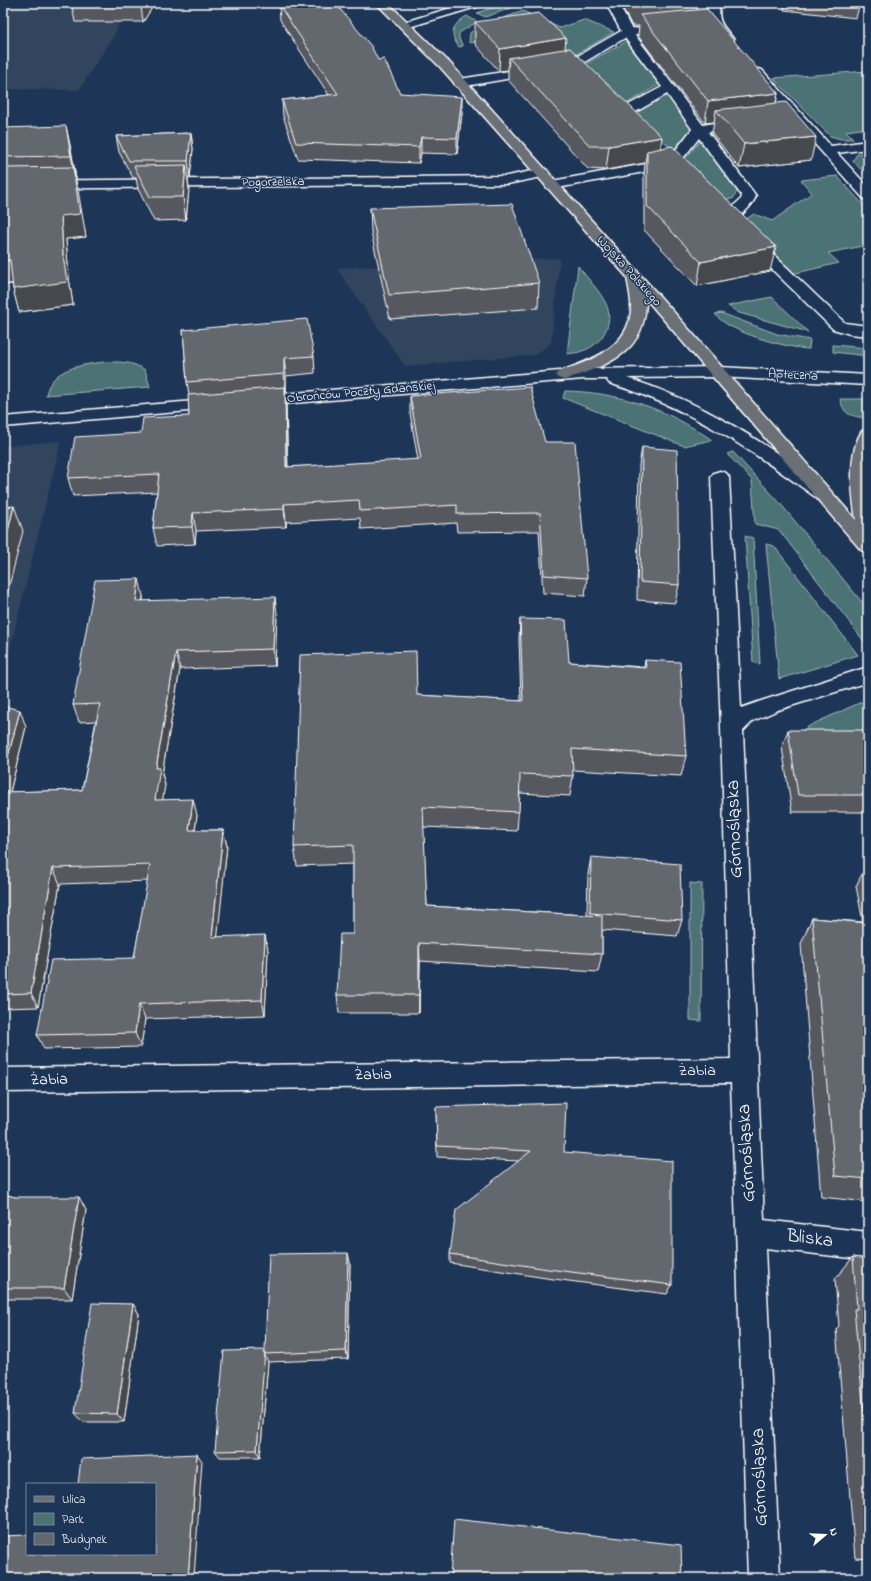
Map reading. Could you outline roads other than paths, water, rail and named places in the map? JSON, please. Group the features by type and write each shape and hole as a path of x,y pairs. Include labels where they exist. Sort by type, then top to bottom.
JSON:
{"main road":[{"name":"Wojska Polskiego","path":"382,3 460,83 542,173 719,372 820,492 868,546"},
{"path":"564,376 600,362 617,351 633,333 637,325 640,312 634,277"},
{"path":"868,435 862,454 860,469 861,488 868,532"}],"street":[{"path":"405,25 479,3"},
{"path":"612,3 627,32 749,196 736,226"},
{"path":"714,3 712,18 715,25 735,48"},
{"path":"701,26 715,25"},
{"path":"460,83 572,64 627,32 650,30"},
{"path":"572,64 584,75"},
{"path":"751,66 868,195"},
{"path":"622,114 669,88"},
{"path":"611,103 633,125"},
{"path":"782,120 798,118"},
{"path":"552,185 672,163 699,129 728,126"},
{"path":"827,150 868,145"},
{"path":"661,152 683,174"},
{"name":"Pogorzelska","path":"3,185 507,180 542,173"},
{"path":"716,207 834,323 844,328 868,331"},
{"name":"Obrońców Poczty Gdańskiej","path":"3,422 584,374 719,372"},
{"name":"Apteczna","path":"719,372 868,380"},
{"path":"584,374 630,384 666,397 695,410 761,449 820,492"},
{"name":"Górnośląska","path":"720,477 732,728 764,1578"},
{"path":"732,728 746,715 753,712 868,674"},
{"name":"Żabia","path":"3,1080 638,1071 744,1072"},
{"name":"Bliska","path":"751,1232 868,1246"}]}
